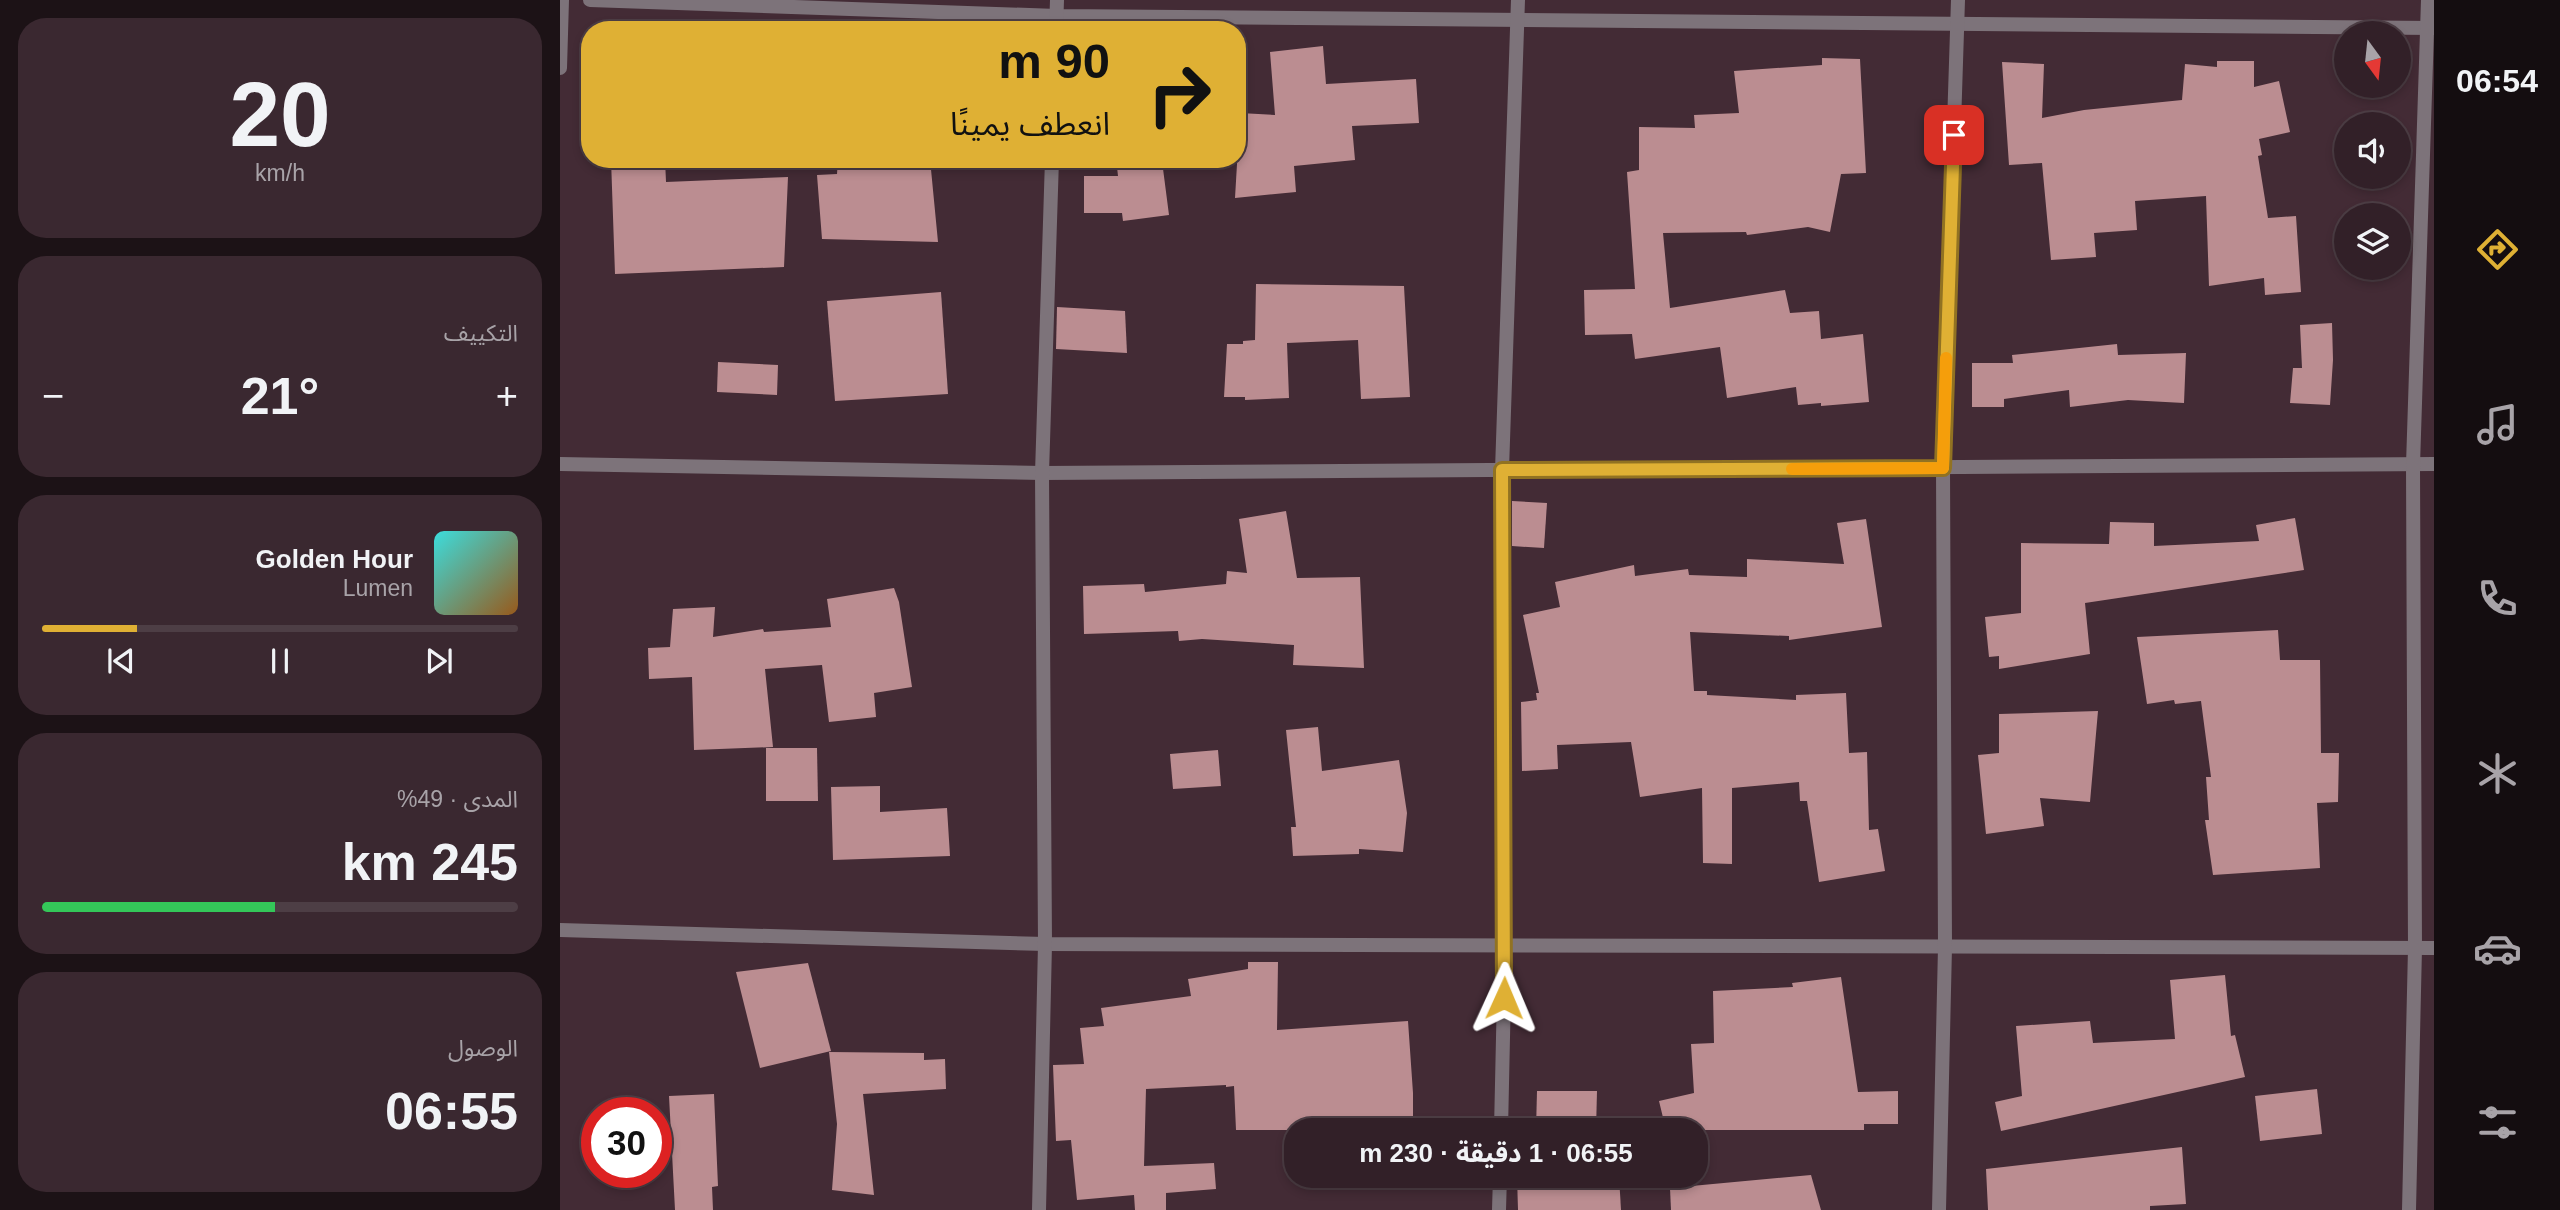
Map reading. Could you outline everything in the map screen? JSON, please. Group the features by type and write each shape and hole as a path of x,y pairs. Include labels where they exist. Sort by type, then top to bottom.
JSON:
{"street":[{"path":"560,68 562,0"},
{"path":"590,0 1016,21"},
{"path":"1057,0 1057,21"},
{"path":"1501,1118 1505,945 1502,470 1518,0"},
{"path":"1939,1210 1945,947 1943,468 1958,0"},
{"path":"2409,1210 2415,948 2413,465 2431,29 2428,0"},
{"path":"1246,22 1518,20 2431,29"},
{"path":"1039,1210 1045,944 1042,473 1052,168"},
{"path":"560,464 1042,473 2434,464"},
{"path":"560,930 1045,944 2434,948"},
{"path":"1499,1210 1500,1188"}],"building":[{"path":"1323,46 1326,84 1416,79 1419,123 1352,126 1355,160 1294,166 1296,192 1235,198 1237,168 1246,168 1246,113 1275,115 1270,52"},
{"path":"1822,58 1860,59 1866,173 1841,174 1830,232 1808,227 1747,235 1746,232 1663,233 1670,308 1785,290 1790,313 1819,311 1821,339 1863,334 1869,402 1798,405 1796,387 1727,398 1720,347 1635,359 1632,334 1585,335 1584,290 1635,289 1627,172 1639,170 1639,127 1695,128 1694,115 1739,113 1734,71 1822,65"},
{"path":"2217,61 2254,61 2254,87 2279,81 2290,132 2259,139 2262,155 2258,156 2268,218 2296,216 2301,292 2265,295 2264,278 2209,286 2206,196 2135,201 2137,230 2094,233 2096,257 2051,260 2042,163 2009,165 2002,62 2044,64 2042,118 2084,110 2182,100 2185,64 2217,67"},
{"path":"611,168 665,168 666,182 788,177 784,267 615,274"},
{"path":"837,168 931,168 938,242 822,239 817,175 837,174"},
{"path":"1117,168 1163,168 1169,215 1123,221 1122,213 1084,213 1084,176 1118,176"},
{"path":"1256,284 1404,286 1410,397 1361,399 1358,340 1287,343 1289,398 1245,400 1245,397 1224,397 1227,344 1243,344 1243,341 1255,340"},
{"path":"941,292 948,394 835,401 827,301"},
{"path":"1057,307 1125,311 1127,353 1056,349"},
{"path":"2332,323 2330,405 2290,403 2293,368 2302,368 2300,325"},
{"path":"2117,344 2118,355 2186,353 2184,403 2128,400 2070,407 2069,390 2004,399 2004,407 1972,407 1972,363 2013,363 2012,355"},
{"path":"718,362 778,365 777,395 717,392"},
{"path":"1512,501 1547,503 1544,548 1512,546"},
{"path":"1286,511 1297,578 1360,577 1364,668 1293,665 1294,645 1202,639 1179,641 1178,631 1084,634 1083,586 1144,584 1145,592 1226,584 1227,571 1247,573 1239,519"},
{"path":"2295,518 2304,570 2085,603 2090,654 1999,669 1999,656 1989,657 1985,617 2021,613 2021,543 2109,544 2110,522 2154,523 2154,546 2259,541 2256,525"},
{"path":"1866,519 1882,627 1789,640 1789,636 1690,632 1694,691 1707,691 1707,695 1796,700 1796,695 1846,693 1849,753 1867,752 1869,830 1878,829 1885,871 1819,882 1807,801 1800,801 1799,782 1732,788 1732,864 1703,863 1702,788 1640,797 1631,742 1557,745 1558,769 1522,771 1521,702 1537,700 1536,693 1539,693 1523,615 1560,607 1555,582 1634,565 1635,576 1688,569 1689,575 1747,577 1747,559 1844,564 1837,523"},
{"path":"894,588 899,602 912,687 874,693 876,717 829,722 822,665 765,669 773,747 694,750 692,677 649,679 648,648 670,647 673,609 715,607 713,637 763,629 764,632 831,627 827,599"},
{"path":"2278,630 2280,660 2320,660 2321,753 2339,753 2338,802 2317,803 2320,868 2213,875 2205,820 2209,820 2206,777 2211,777 2201,701 2175,704 2174,700 2147,704 2137,637"},
{"path":"2098,711 2090,802 2040,798 2044,826 1986,834 1978,755 1999,753 1999,714"},
{"path":"1318,727 1322,771 1399,760 1407,813 1403,852 1359,849 1359,854 1293,856 1291,827 1296,827 1286,730"},
{"path":"766,748 817,748 818,801 766,801"},
{"path":"1218,750 1221,786 1173,789 1170,754"},
{"path":"880,786 880,812 947,808 950,856 833,860 831,787"},
{"path":"1248,962 1278,962 1277,1030 1408,1021 1413,1118 1284,1118 1284,1130 1236,1130 1234,1086 1146,1089 1144,1166 1214,1163 1216,1189 1166,1193 1166,1210 1135,1210 1134,1195 1077,1200 1071,1140 1056,1141 1053,1065 1084,1064 1080,1028 1104,1026 1101,1008 1191,996 1188,979 1248,969"},
{"path":"808,963 831,1051 760,1068 736,972"},
{"path":"2225,975 2231,1036 2235,1035 2245,1077 2001,1131 1995,1102 2022,1096 2016,1026 2090,1021 2093,1043 2175,1039 2170,980"},
{"path":"1841,977 1858,1092 1898,1091 1898,1124 1864,1124 1864,1130 1708,1130 1708,1118 1663,1118 1659,1101 1694,1093 1691,1044 1714,1043 1713,991 1793,987 1792,983"},
{"path":"829,1052 924,1053 924,1060 945,1059 946,1089 863,1094 874,1195 832,1190 837,1124"},
{"path":"2317,1089 2322,1134 2260,1141 2255,1096"},
{"path":"1537,1091 1597,1091 1596,1118 1536,1118"},
{"path":"714,1094 718,1186 712,1187 713,1210 675,1210 672,1097 669,1096"},
{"path":"2182,1147 2186,1204 2150,1206 2150,1210 1988,1210 1986,1169"},
{"path":"1811,1175 1821,1210 1671,1210 1670,1188 1708,1188 1708,1184"},
{"path":"1517,1188 1620,1188 1621,1210 1518,1210"}],"slow traffic":[{"path":"1792,469 1943,468 1946,358"}],"route":[{"path":"1504,998 1502,470 1943,468 1954,135"}]}
